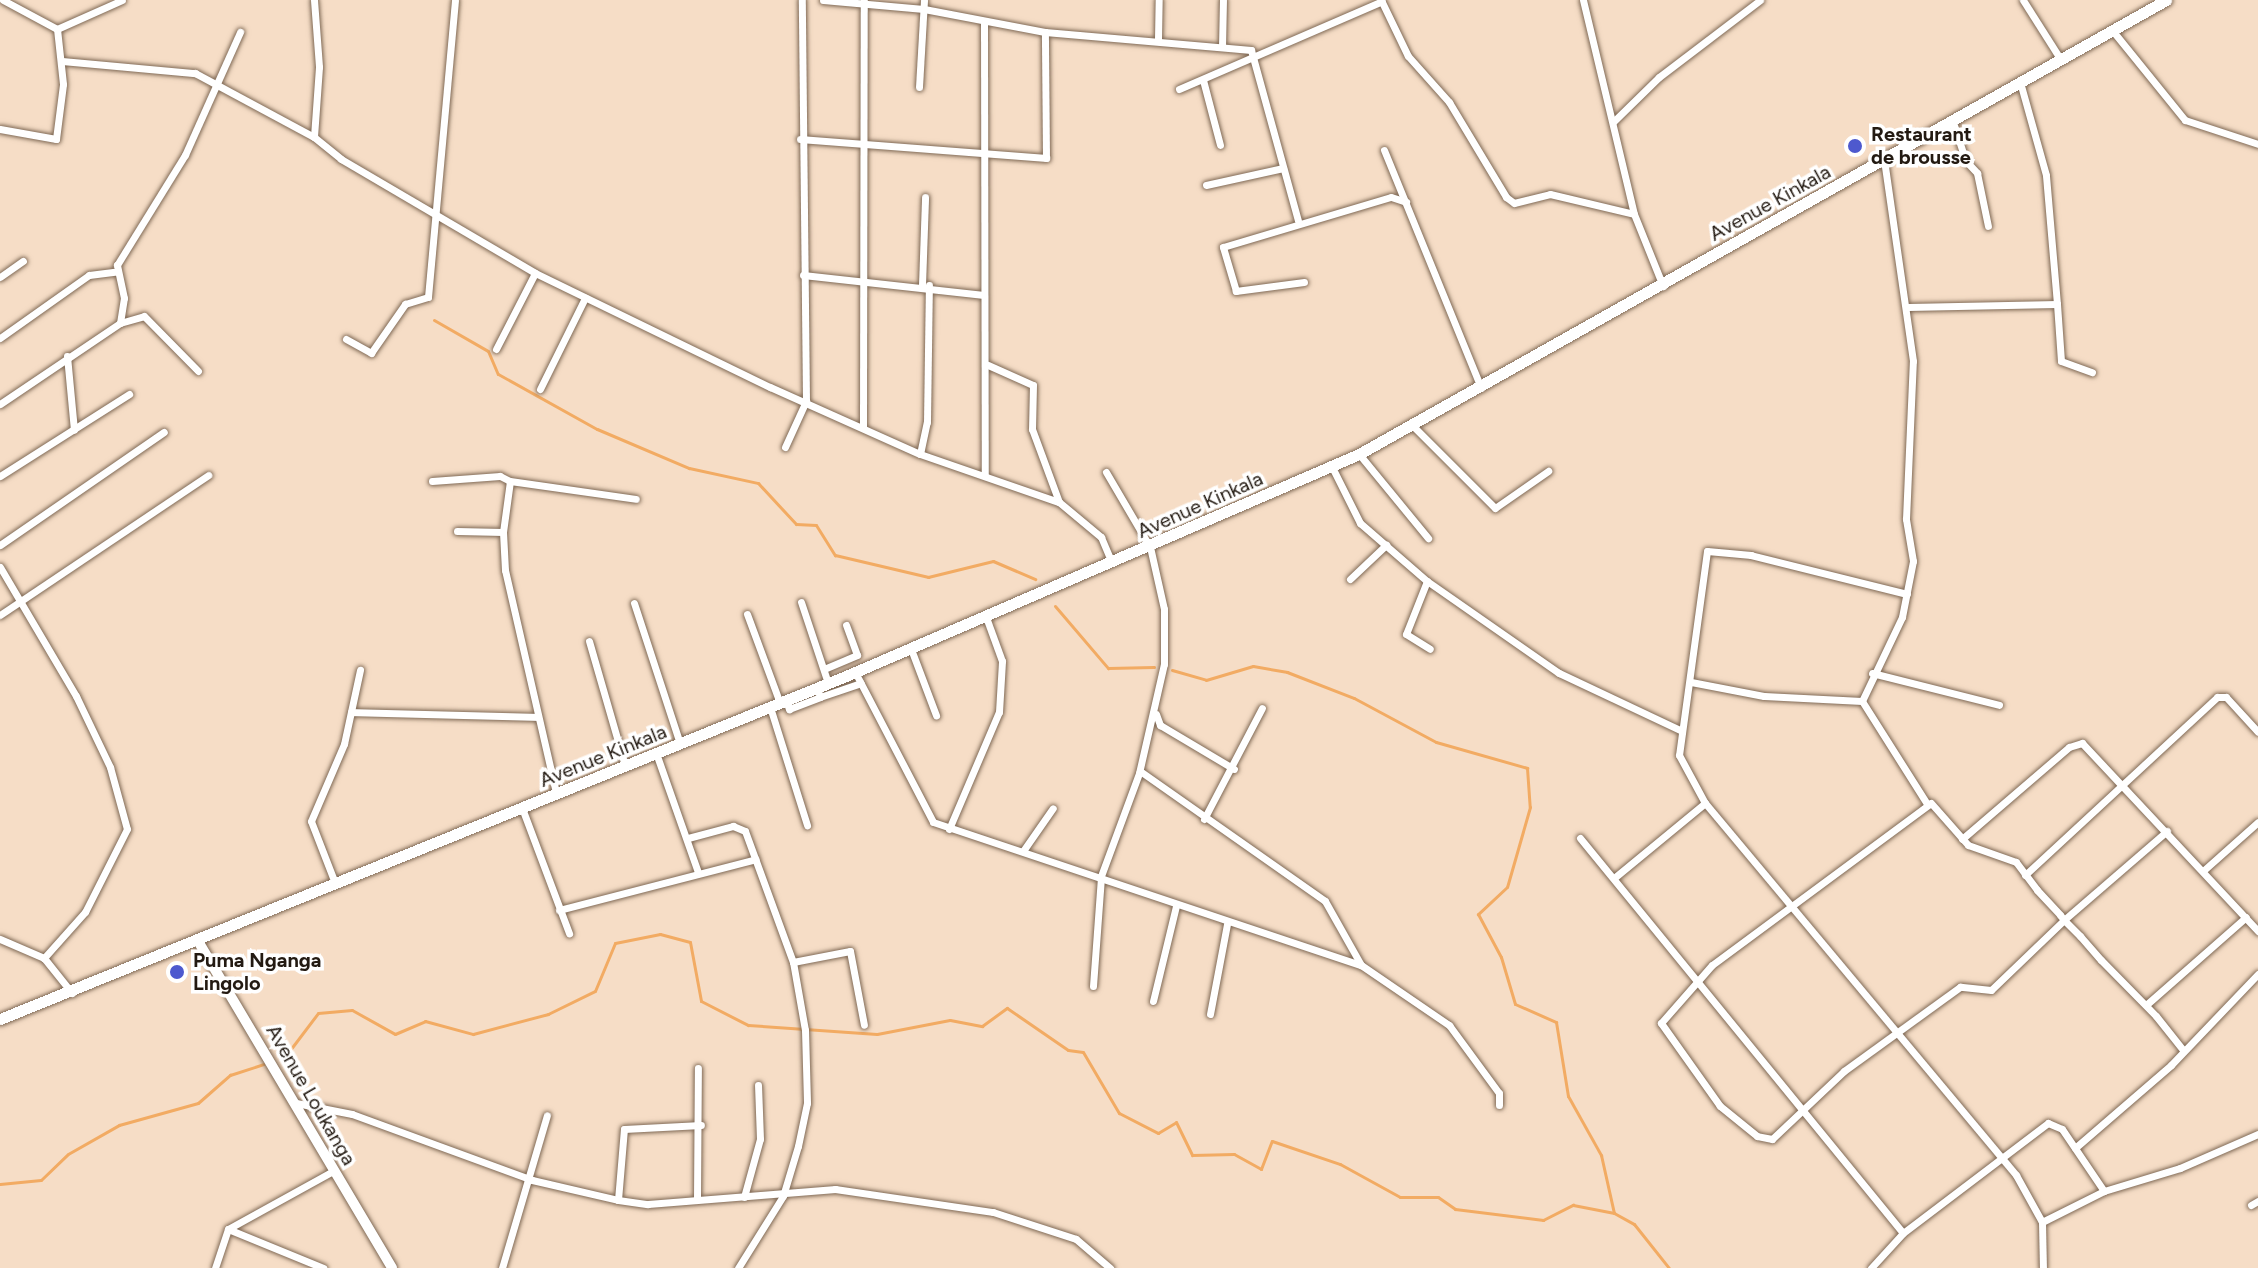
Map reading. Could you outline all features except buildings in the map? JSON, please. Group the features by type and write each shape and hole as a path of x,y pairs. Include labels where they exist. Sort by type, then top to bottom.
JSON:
{"main road":[{"name":"Avenue Kinkala","path":"0,1019 72,993 556,793 854,677 911,649 1332,467 1481,388 2166,0"},
{"name":"Avenue Loukanga","path":"198,941 392,1268"}],"street":[{"path":"3,0 57,29"},
{"path":"57,29 122,0"},
{"path":"314,0 319,67 314,137"},
{"path":"346,339 371,353 405,304 425,301 439,217 455,0"},
{"path":"785,447 806,401 800,139 802,0"},
{"path":"823,0 924,4 984,22 1045,32 1158,39 1251,50 1258,58 1298,221"},
{"path":"1158,39 1159,0"},
{"path":"1222,47 1223,0"},
{"path":"1583,0 1634,214 1663,286"},
{"path":"1613,122 1659,77 1760,0"},
{"path":"2023,0 2061,60"},
{"path":"1179,89 1258,58 1382,1 1408,56 1449,102 1506,197 1514,203 1550,194 1634,214"},
{"path":"863,426 866,278 864,4"},
{"path":"919,87 924,4"},
{"path":"984,22 987,155 984,295 988,365 985,475"},
{"path":"0,129 56,139 62,61 57,29"},
{"path":"2112,30 2185,120 2258,144"},
{"path":"115,272 185,155 240,32"},
{"path":"800,139 865,147 1049,156 1045,32"},
{"path":"62,61 161,67 218,84 314,137 439,217 535,273 585,298 920,454 1059,502 1101,537 1112,563"},
{"path":"1203,80 1220,145"},
{"path":"2020,82 2046,175 2061,361 2092,372"},
{"path":"1953,122 1965,160 1977,173 1988,226"},
{"path":"1384,150 1481,388"},
{"path":"1862,701 1872,673 1902,617 1913,561 1906,519 1913,416 1908,307 1884,160"},
{"path":"1206,185 1283,168"},
{"path":"920,454 928,402 925,197"},
{"path":"1304,282 1236,291 1223,247 1298,221 1391,197 1406,202"},
{"path":"0,277 23,261"},
{"path":"115,272 123,289 120,323"},
{"path":"0,338 89,275 115,272"},
{"path":"496,349 535,273"},
{"path":"803,275 866,278 984,295"},
{"path":"540,389 585,298"},
{"path":"1908,307 2057,304"},
{"path":"0,404 120,323 144,316 198,371"},
{"path":"67,356 74,430"},
{"path":"988,365 1033,385 1032,429 1059,502"},
{"path":"0,476 129,394"},
{"path":"1413,426 1495,508 1548,471"},
{"path":"0,545 164,432"},
{"path":"1359,454 1428,538"},
{"path":"1332,467 1355,517 1427,581 1559,673 1680,730"},
{"path":"1093,986 1101,876 1140,771 1156,713 1164,609 1150,547 1106,472"},
{"path":"0,615 208,475"},
{"path":"432,481 500,476 510,481 636,499"},
{"path":"510,481 503,532 505,570 556,793"},
{"path":"457,531 503,532"},
{"path":"1350,579 1386,545"},
{"path":"1907,594 1751,555 1707,551 1691,682 1680,730 1682,770 1705,803 1894,1036 2000,1158 2042,1222 2043,1268"},
{"path":"0,567 83,710 110,767 127,829 85,912 44,958"},
{"path":"1427,581 1406,634 1430,649"},
{"path":"801,602 824,669 822,690"},
{"path":"634,603 680,744"},
{"path":"747,614 779,708 807,825"},
{"path":"949,829 999,712 1002,661 986,617"},
{"path":"824,669 857,655 846,625"},
{"path":"589,641 625,766"},
{"path":"911,649 936,715"},
{"path":"842,663 854,677 919,806 949,829 1101,876 1227,924 1361,965 1449,1025 1499,1093 1499,1105"},
{"path":"335,883 311,821 351,712 360,670"},
{"path":"1872,673 1999,705"},
{"path":"1691,682 1764,696 1862,701"},
{"path":"2025,875 2217,697 2226,697 2258,732"},
{"path":"1862,701 1927,804 1962,839 2007,855 2146,1005 2183,1050"},
{"path":"1204,819 1234,769 1262,708"},
{"path":"351,712 537,717"},
{"path":"1156,713 1160,725 1234,769"},
{"path":"1962,839 2073,744 2087,745 2258,931"},
{"path":"656,753 698,872"},
{"path":"1140,771 1204,819 1325,901 1361,965"},
{"path":"1614,878 1705,803"},
{"path":"1927,804 1793,909 1697,979 1661,1023 1720,1106 1757,1136 1772,1139 1801,1111 1960,987 1991,990 2064,920 2167,831"},
{"path":"522,808 569,933"},
{"path":"1023,851 1053,808"},
{"path":"2204,870 2258,822"},
{"path":"688,838 741,826 793,962 805,1030 807,1103 783,1196 738,1268"},
{"path":"1580,838 1801,1111 1820,1125 1903,1233"},
{"path":"559,910 756,859"},
{"path":"1153,1001 1176,906"},
{"path":"2146,1005 2246,917"},
{"path":"1210,1014 1227,924"},
{"path":"0,939 44,958 72,993"},
{"path":"793,962 850,951 864,1025"},
{"path":"2075,1148 2183,1050 2258,974"},
{"path":"697,1198 701,1125 698,1068"},
{"path":"744,1197 760,1139 758,1085"},
{"path":"296,1103 352,1114 532,1180 618,1200 783,1196 835,1189 993,1212 1076,1239 1110,1268"},
{"path":"502,1268 532,1180 547,1115"},
{"path":"1871,1268 1903,1233 2048,1123 2062,1129 2104,1191"},
{"path":"618,1200 624,1129 701,1125"},
{"path":"2042,1222 2104,1191 2180,1168 2258,1134"},
{"path":"215,1268 228,1229 333,1171"},
{"path":"228,1229 323,1268"}],"waterway":[{"path":"434,320 488,351 498,374 597,429 689,468 758,483 796,524 816,525 835,555 928,577 993,561 1035,579"},
{"path":"1055,606 1108,668 1154,667"},
{"path":"1172,670 1206,680 1253,666 1287,672 1354,698 1436,742 1527,768 1530,807 1507,887 1478,914 1501,957 1515,1004 1556,1022 1568,1096 1601,1155 1614,1213"},
{"path":"284,1058 318,1013 352,1010 395,1034 425,1021 473,1034 548,1014 595,991 615,943 660,934 690,942 701,1001 748,1025 877,1034 950,1020 982,1026 1007,1008 1068,1050 1083,1052 1119,1113 1158,1133 1176,1122 1192,1155 1234,1154 1261,1169 1272,1141 1340,1164 1400,1197 1438,1197 1455,1209 1543,1220 1573,1205 1614,1213 1634,1224 1669,1268"},
{"path":"0,1184 41,1180 68,1154 119,1125 198,1103 230,1075 263,1064"}],"place":[{"name":"Restaurant de brousse","path":"1855,146"},
{"name":"Puma Nganga Lingolo","path":"177,972"}]}
